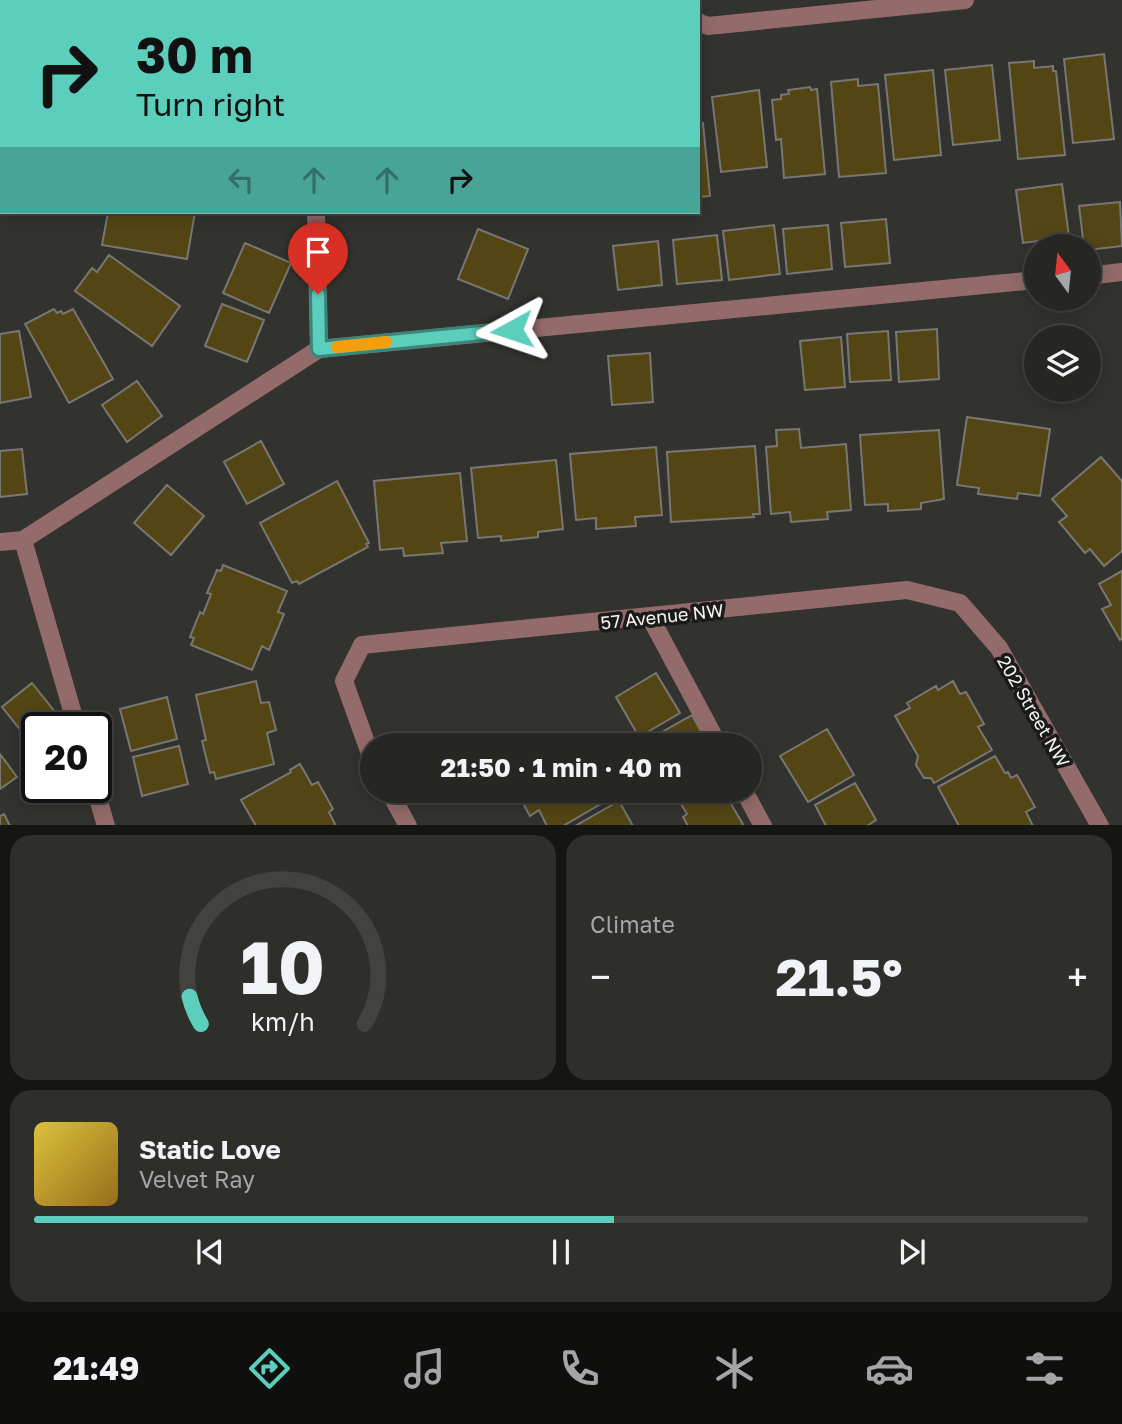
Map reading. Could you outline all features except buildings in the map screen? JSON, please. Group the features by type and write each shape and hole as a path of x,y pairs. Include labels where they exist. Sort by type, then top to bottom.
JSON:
{"street":[{"path":"700,23 708,26 965,0"},
{"path":"316,214 319,349"},
{"path":"1101,274 1122,272"},
{"path":"0,542 23,540 319,349 1024,282"},
{"path":"23,540 72,712"},
{"name":"57 Avenue NW","path":"363,733 344,681 362,645 907,590 960,603"},
{"name":"202 Street NW","path":"960,603 999,648 1100,825"},
{"path":"650,617 712,733"},
{"path":"99,803 106,825"},
{"path":"396,803 408,825"},
{"path":"750,803 762,825"}],"slow traffic":[{"path":"337,347 386,342"}],"route":[{"path":"318,294 319,349 512,330"}]}
